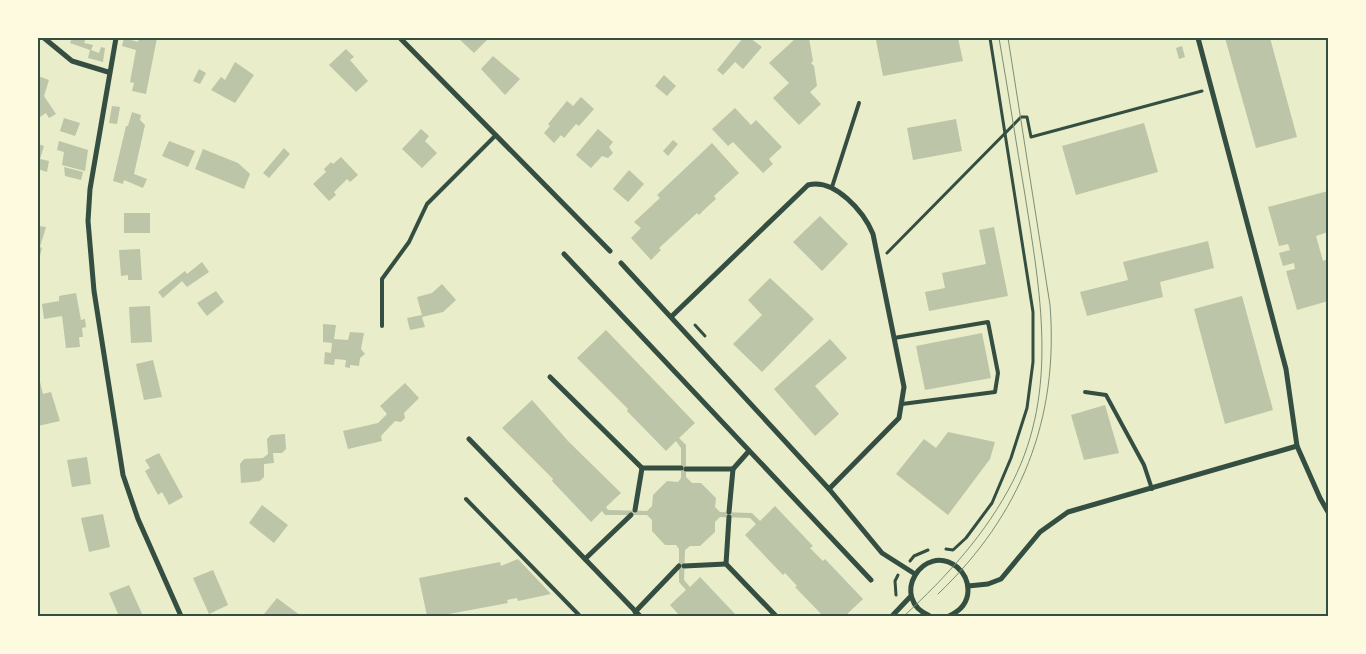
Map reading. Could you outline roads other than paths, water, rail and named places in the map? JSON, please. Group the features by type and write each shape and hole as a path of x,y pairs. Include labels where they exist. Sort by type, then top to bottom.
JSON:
{"street":[{"path":"44,38 72,62 108,72"},
{"path":"116,38 108,72 90,189 88,221 94,291 123,475 138,519 182,616"},
{"path":"400,38 610,251"},
{"path":"1198,38 1286,370 1297,446 1328,512"},
{"path":"672,316 808,186 823,183 844,195 870,226 904,387 899,418 829,489"},
{"path":"564,254 871,580"},
{"path":"621,263 672,316 829,489 882,554 915,574"},
{"path":"550,377 642,468 733,469"},
{"path":"469,439 640,616"},
{"path":"968,586 988,584 1000,579 1040,532 1056,518 1081,508 1297,446"},
{"path":"750,451 733,469 726,564 776,616"},
{"path":"584,559 633,513 642,468"},
{"path":"930,616 918,609 911,596 912,581 915,574 929,562 947,562 962,571 968,586 968,594 962,608 949,616"},
{"path":"635,612 681,566 726,564"},
{"path":"892,616 911,596"}],"lane":[{"path":"832,187 859,102"},
{"path":"382,326 382,279 409,242 427,204 496,135"},
{"path":"894,338 988,322 998,373 995,392 902,404"},
{"path":"1086,392 1106,395 1144,465 1152,489"},
{"path":"466,499 580,616"}],"tram line":[{"path":"904,616 950,570 991,519 1013,481 1027,447 1036,411 1041,376 1040,304 1031,231 999,38"},
{"path":"938,594 967,564 992,532 1012,498 1028,463 1040,426 1048,387 1051,347 1050,305 1008,38"}]}
